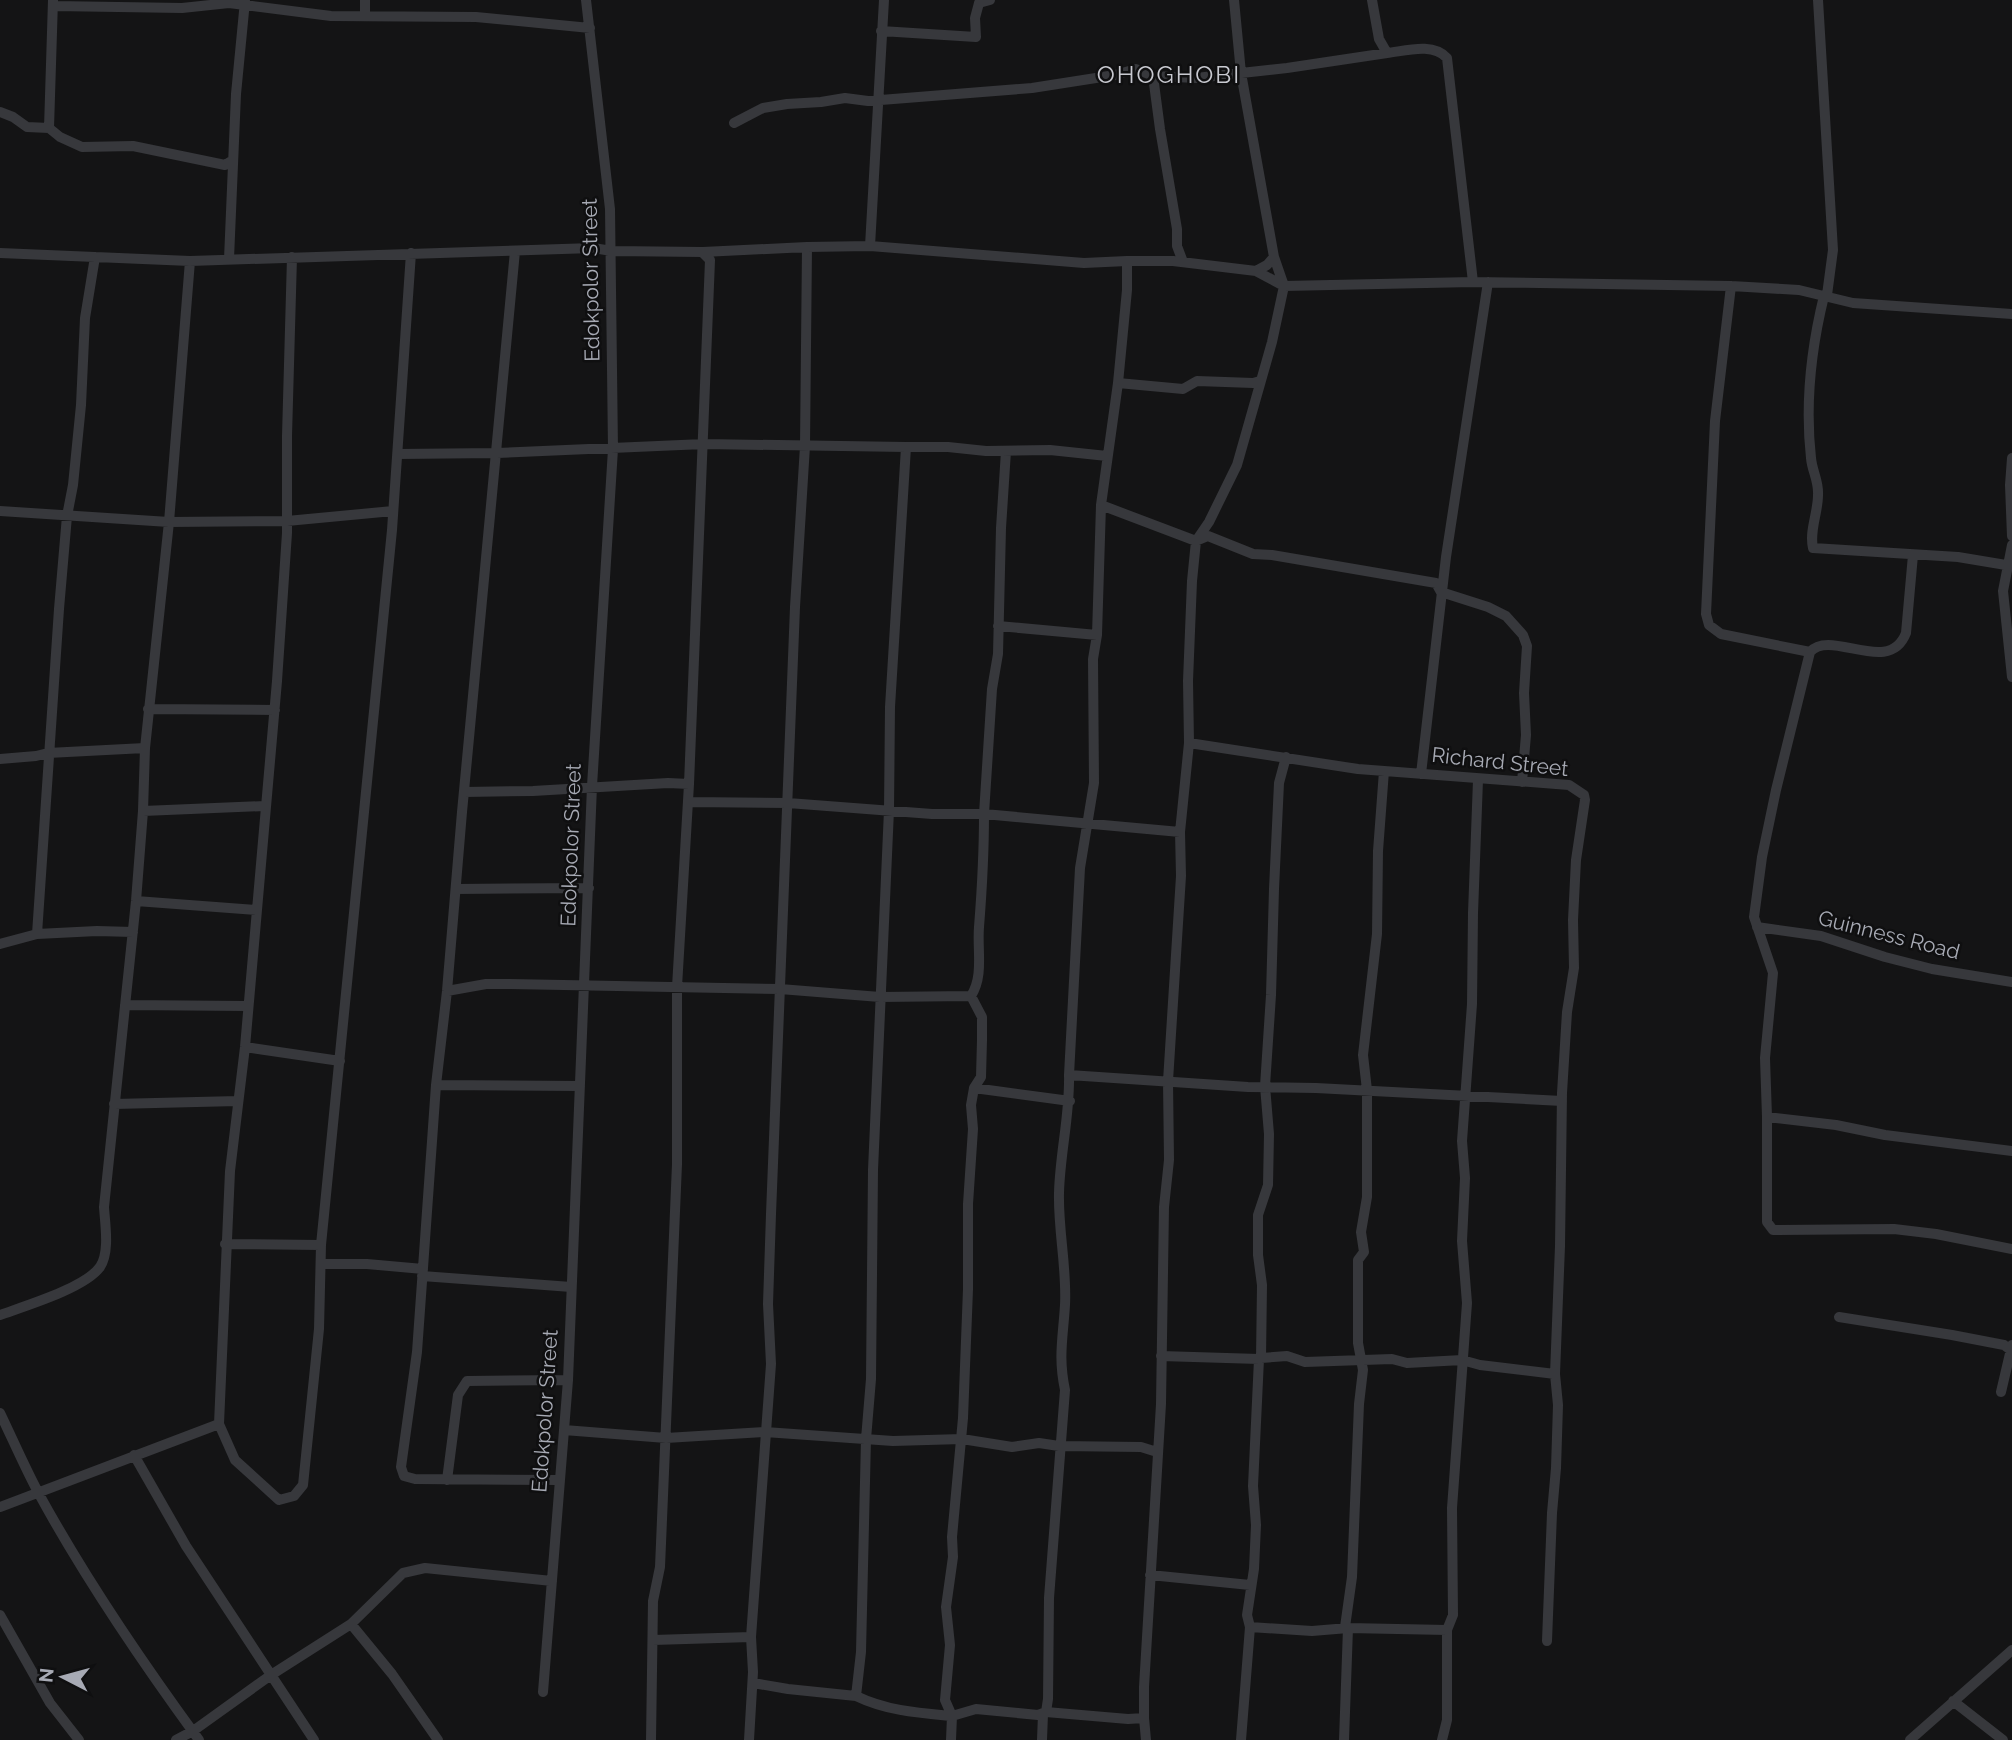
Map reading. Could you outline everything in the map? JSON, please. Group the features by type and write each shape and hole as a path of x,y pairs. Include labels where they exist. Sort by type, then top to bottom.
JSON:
{"street":[{"path":"365,0 365,16"},
{"name":"Edokpolor Street","path":"543,1692 568,1380 592,786 613,449 610,209 586,0"},
{"path":"870,246 884,0"},
{"path":"881,31 976,37 975,19 979,3 990,0"},
{"path":"1146,1740 1144,1686 1161,1404 1164,1207 1169,1160 1168,1081 1181,887 1180,832 1189,743 1188,681 1192,581 1196,541 1209,522 1237,465 1272,342 1284,286 1273,257 1241,72 1234,0"},
{"path":"1372,0 1379,39 1387,53"},
{"path":"1818,0 1833,250 1826,296 1815,332 1809,390 1811,459 1817,477 1818,496 1812,546 1816,550 1958,557 2006,565"},
{"path":"49,128 53,3 182,8 244,3 331,16 476,17 590,28"},
{"path":"229,259 236,94 244,3"},
{"path":"734,123 763,108 786,104 845,98 868,102 1032,88 1115,75 1136,69 1153,76 1196,78 1425,48 1436,50 1447,58 1473,282"},
{"path":"1153,76 1177,229 1177,246 1183,262"},
{"path":"0,112 27,127 49,128 60,137 82,147 133,146 225,164 233,160"},
{"path":"0,253 190,261 579,248 703,252 870,246 1084,263 1183,262 1256,271 1284,286 1488,282 1731,286 1799,290 1853,303 2012,314"},
{"path":"749,1740 753,1683 751,1637 771,1364 768,1304 795,607 805,446 807,247"},
{"path":"515,251 457,890 436,1085 417,1352 401,1467 404,1476 415,1479 560,1480"},
{"path":"651,1740 653,1601 660,1567 677,1164 677,987 690,784 704,444 710,260 703,252"},
{"path":"292,257 287,521 275,710 245,1046 230,1171 219,1424 235,1460 279,1500 294,1496 303,1485 306,1468 319,1329 321,1245 398,454 411,253"},
{"path":"37,934 67,516 81,405 85,318 95,257"},
{"path":"1256,271 1273,257"},
{"path":"0,1315 83,1281 100,1266 105,1250 104,1207 136,901 148,709 169,522 190,261"},
{"path":"1042,1740 1049,1669 1049,1598 1065,1390 1060,1340 1065,1306 1059,1192 1070,1101 1078,895 1086,822 1094,783 1093,659 1097,635 1101,505 1118,383 1127,290 1127,261"},
{"path":"1420,774 1441,592 1488,282"},
{"path":"1731,286 1715,421 1706,614 1709,625 1721,634 1810,652"},
{"path":"1118,383 1183,389 1197,381 1253,383 1261,380"},
{"path":"398,454 497,453 704,444 1051,450 1107,456"},
{"path":"856,1696 862,1653 866,1439 872,1379 873,1184 889,810 890,707 895,607 902,548 906,447"},
{"path":"971,996 976,988 979,958 984,814 992,689 998,654 1006,451"},
{"path":"2012,458 2012,536"},
{"path":"1101,505 1196,541 1208,536 1253,554 1436,583 1441,592 1489,607 1506,616 1523,635 1527,646 1524,692 1526,735 1522,782"},
{"path":"0,511 169,522 287,521 393,511"},
{"path":"2011,677 2003,591 2012,545"},
{"path":"1913,555 1906,633 1902,644 1889,652 1821,645 1810,652 1762,857 1754,917 1773,973 1765,1058 1768,1117 1767,1222 1773,1230 1894,1229 2012,1249"},
{"path":"999,626 1097,635"},
{"path":"148,709 275,710"},
{"name":"Richard Street","path":"1189,743 1358,769 1569,785 1584,795 1586,800 1576,860 1574,968 1567,1012 1562,1101"},
{"path":"0,759 36,756 48,752 145,748"},
{"path":"1241,1740 1250,1627 1247,1615 1254,1569 1256,1525 1253,1486 1262,1286 1258,1255 1258,1215 1268,1185 1269,1135 1265,1086 1279,783 1286,757"},
{"path":"1344,1740 1346,1627 1352,1577 1359,1404 1363,1370 1358,1343 1358,1261 1364,1252 1362,1232 1367,1197 1367,1090 1363,1055 1377,934 1378,851 1384,771"},
{"path":"1442,1740 1447,1720 1447,1630 1453,1615 1452,1508 1466,1303 1462,1241 1464,1096 1472,1004 1478,780"},
{"path":"464,792 690,784"},
{"path":"688,802 788,803 932,814 984,814 1180,832"},
{"path":"143,811 265,806"},
{"path":"457,890 589,888"},
{"path":"136,901 257,910"},
{"name":"Guinness Road","path":"1757,928 1821,936 1920,966 2012,982"},
{"path":"0,944 37,934 133,932"},
{"path":"447,990 486,984 780,989 880,997 971,996"},
{"path":"951,1740 953,1716 945,1700 950,1645 946,1607 953,1557 952,1537 962,1439 968,1289 968,1204 973,1129 971,1105 974,1088 981,1077 982,1017 971,996"},
{"path":"125,1005 247,1006"},
{"path":"245,1046 340,1061"},
{"path":"1069,1076 1562,1101 1555,1374 1558,1405 1547,1641"},
{"path":"436,1085 580,1086"},
{"path":"974,1088 1070,1101"},
{"path":"114,1104 238,1101"},
{"path":"1768,1117 2012,1151"},
{"path":"225,1244 321,1245"},
{"path":"321,1264 367,1264 422,1273 571,1287"},
{"path":"1839,1317 2004,1345 2012,1349 2001,1392"},
{"path":"1161,1356 1260,1359 1287,1356 1305,1362 1392,1359 1408,1363 1462,1360 1480,1365 1555,1374"},
{"path":"447,1480 458,1395 467,1381 568,1380"},
{"path":"0,1413 39,1494 118,1624 200,1740"},
{"path":"0,1507 219,1424"},
{"path":"564,1430 666,1438 765,1432 893,1441 962,1439 1012,1447 1039,1443 1059,1446 1141,1447 1157,1452"},
{"path":"134,1455 186,1546 314,1740"},
{"path":"176,1740 351,1624 403,1573 425,1568 552,1581"},
{"path":"1150,1575 1250,1585"},
{"path":"0,1615 50,1703 79,1740"},
{"path":"351,1624 392,1674 438,1740"},
{"path":"1250,1627 1312,1631 1346,1627 1447,1630"},
{"path":"653,1640 751,1637"},
{"path":"1910,1740 2012,1650"},
{"path":"753,1683 856,1696 909,1712 953,1716 975,1709 1144,1718"},
{"path":"1953,1700 2003,1740"}],"district":[{"name":"OHOGHOBI","path":"1169,75"}]}
